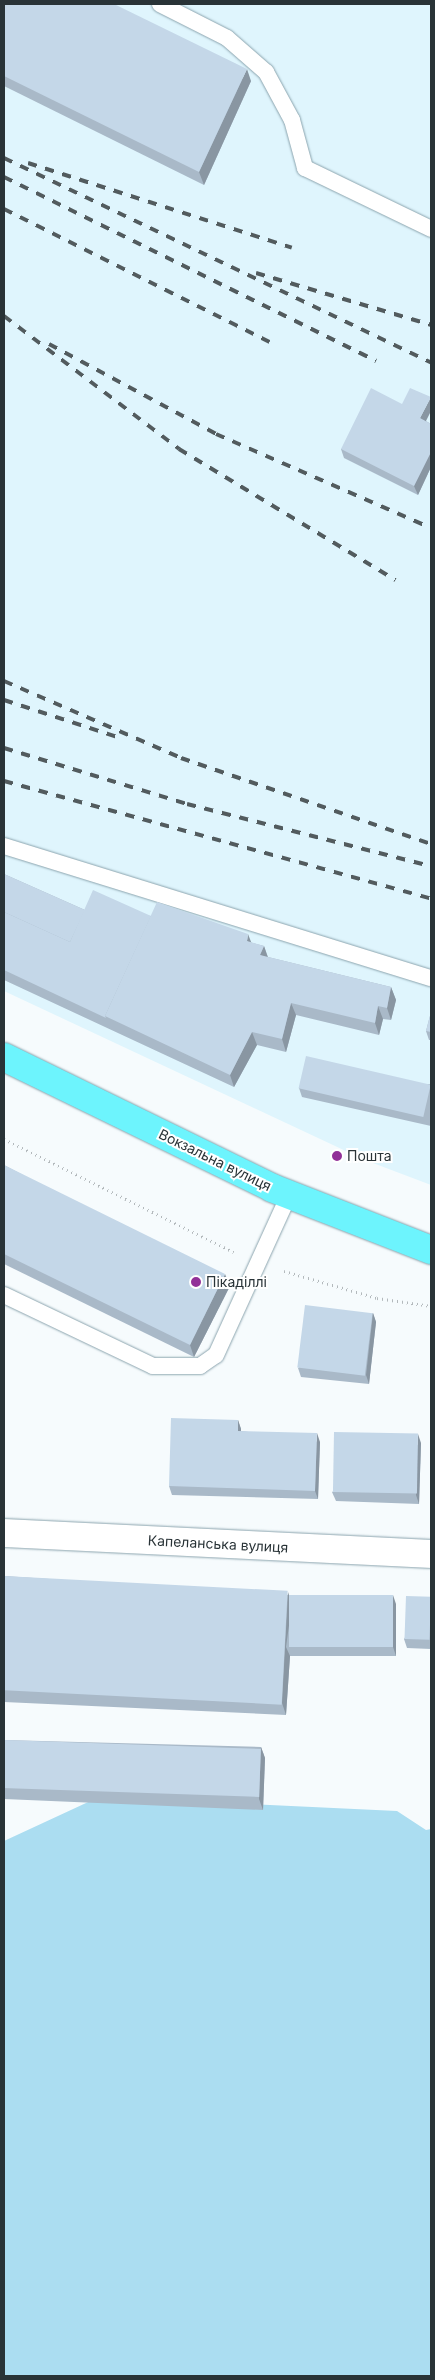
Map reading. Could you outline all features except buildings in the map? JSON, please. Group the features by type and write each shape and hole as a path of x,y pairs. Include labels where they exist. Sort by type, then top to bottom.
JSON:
{"main road":[{"name":"Вокзальна вулиця","path":"4,1057 289,1195 431,1250"}],"street":[{"name":"Капеланська вулиця","path":"4,1533 431,1554"}],"lane":[{"path":"160,4 228,38 266,72 292,120 305,168 431,229"},
{"path":"4,846 431,978"},
{"path":"4,1295 153,1366 200,1366 216,1356 289,1195"}],"path":[{"path":"4,1139 258,1264 377,1298 431,1306"}],"shaded area":[{"path":"4,4 431,4 431,1185 365,1160 4,991"},
{"path":"99,1797 397,1811 426,1830 431,1829 431,2376 4,2376 4,1841"}],"railway":[{"path":"4,158 431,363"},
{"path":"28,163 292,248"},
{"path":"4,177 376,361"},
{"path":"4,209 270,342"},
{"path":"256,273 431,325"},
{"path":"4,316 179,449 395,580"},
{"path":"49,344 216,434 431,528"},
{"path":"4,681 181,758 431,844"},
{"path":"4,700 120,738"},
{"path":"4,748 187,804 431,866"},
{"path":"4,781 431,899"}],"place":[{"name":"Пошта","path":"337,1156"},
{"name":"Пікаділлі","path":"196,1282"}]}
